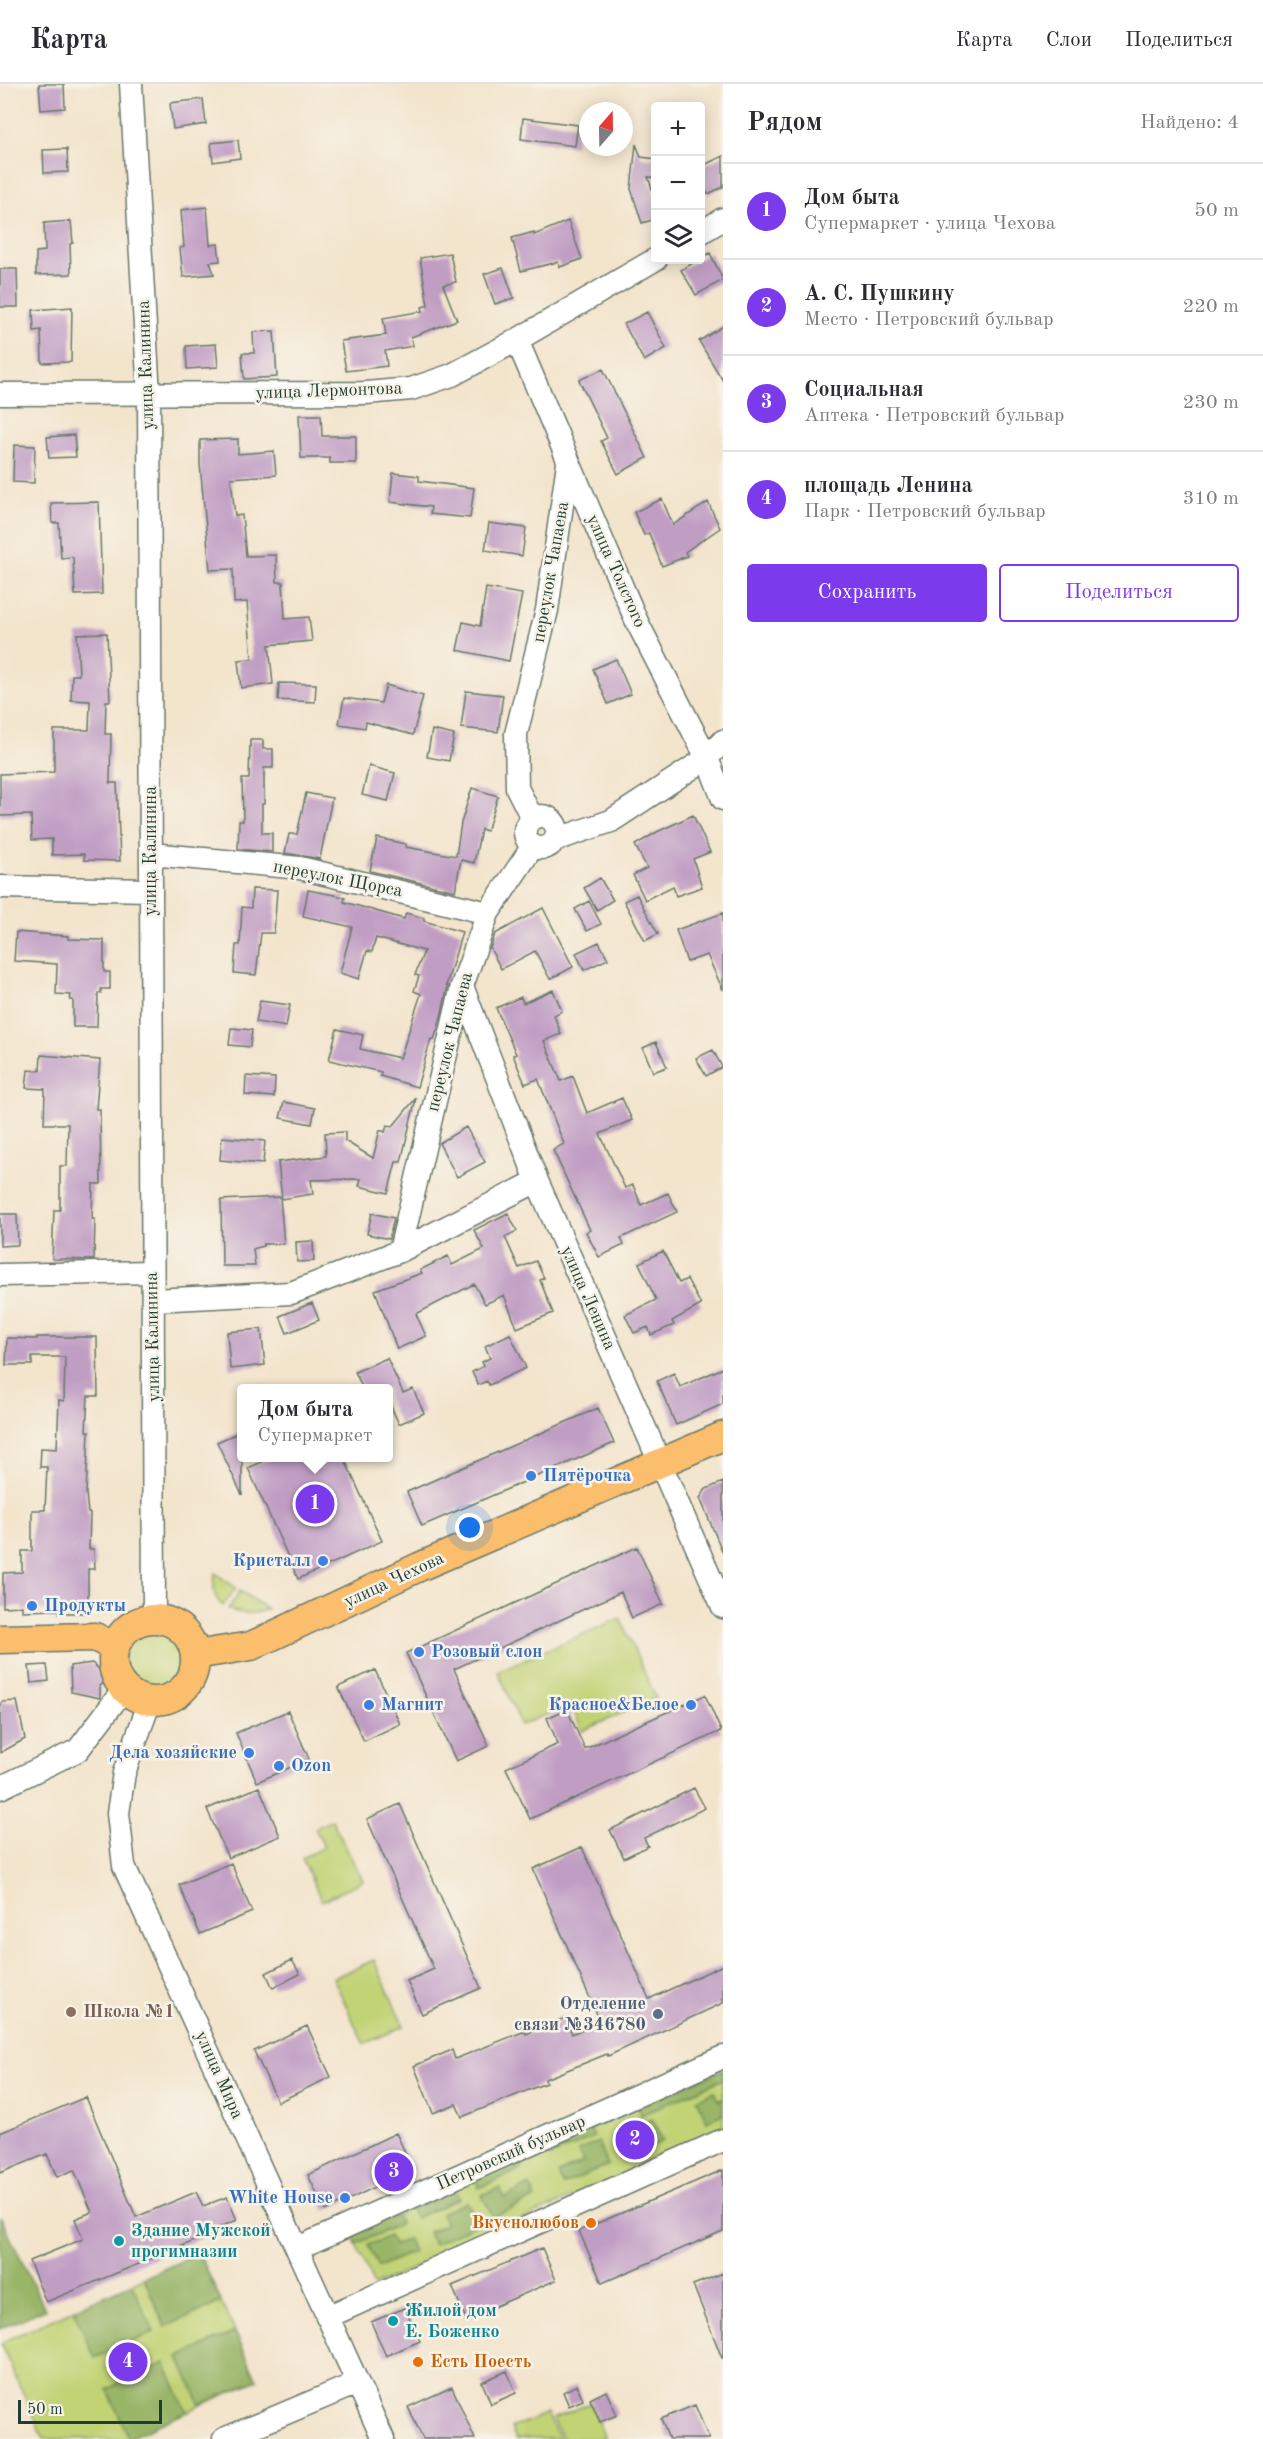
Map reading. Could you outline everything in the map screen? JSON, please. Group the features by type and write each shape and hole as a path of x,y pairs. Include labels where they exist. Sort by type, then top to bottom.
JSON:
{"main road":[{"name":"улица Чехова","path":"195,1655 251,1646 419,1567 723,1436"},
{"path":"154,1618 168,1621 181,1629 193,1645 195,1655 194,1669 187,1685 177,1694 164,1700 150,1701 136,1697 124,1689 112,1665 114,1647 122,1633 139,1621 154,1618"},
{"path":"0,1639 95,1637 114,1647"}],"street":[{"name":"улица Калинина","path":"131,84 149,395 154,1618"},
{"path":"705,229 723,219"},
{"name":"улица Лермонтова","path":"0,394 366,393 411,389 452,375 651,262"},
{"name":"улица Толстого","path":"517,340 637,622 707,758 723,798"},
{"name":"переулок Чапаева","path":"532,818 517,788 516,734 547,610 568,463"},
{"path":"555,840 557,830 552,820 543,816 532,818 528,822 524,832 528,843 542,848 548,847 555,840 611,821 707,758 723,741"},
{"name":"переулок Чапаева","path":"400,1251 462,986 488,913 533,846"},
{"name":"переулок Щорса","path":"151,854 300,868 488,913"},
{"path":"0,887 151,890"},
{"name":"улица Ленина","path":"462,986 537,1181 723,1607"},
{"path":"153,1300 291,1293 400,1251 537,1181"},
{"path":"0,1275 152,1272"},
{"path":"0,1788 78,1750 124,1689"},
{"name":"улица Мира","path":"150,1701 124,1773 118,1813 124,1866 383,2439"},
{"name":"Петровский бульвар","path":"298,2248 723,2057"},
{"path":"327,2317 723,2140"},
{"path":"224,2439 357,2383"}],"green space":[{"path":"215,1573 236,1588 223,1606 214,1591"},
{"path":"240,1591 267,1609 248,1614 228,1609"},
{"path":"620,1618 656,1698 582,1731 571,1705 521,1725 498,1671"},
{"path":"148,1630 160,1630 171,1635 179,1643 184,1660 182,1672 171,1685 160,1690 148,1690 137,1685 129,1677 124,1666 124,1654 129,1643 137,1635"},
{"path":"332,1820 363,1881 322,1901 302,1858 324,1847 315,1828"},
{"path":"374,1960 404,2026 364,2044 333,1978"},
{"path":"723,2069 723,2130 374,2286 352,2235"},
{"path":"723,2069 723,2079 641,2115 638,2107"},
{"path":"715,2091 719,2101 723,2099 723,2114 707,2121 697,2099"},
{"path":"652,2119 663,2141 644,2150 634,2127"},
{"path":"590,2129 594,2137 549,2157 545,2149"},
{"path":"598,2142 608,2165 563,2185 558,2173 583,2162 578,2151"},
{"path":"519,2160 523,2168 479,2188 475,2179"},
{"path":"530,2185 536,2198 493,2217 482,2195 499,2188 504,2198"},
{"path":"455,2189 459,2198 415,2218 411,2209"},
{"path":"467,2202 477,2224 433,2244 428,2232 446,2224 441,2213"},
{"path":"396,2215 400,2224 356,2244 352,2235"},
{"path":"0,2216 45,2309 0,2329"},
{"path":"389,2236 394,2245 408,2239 413,2252 378,2267 368,2245"},
{"path":"199,2253 257,2380 126,2439 44,2439 0,2343"},
{"path":"199,2253 221,2302 165,2327 144,2278"},
{"path":"132,2284 154,2332 95,2358 73,2310"},
{"path":"235,2332 257,2380 200,2405 179,2357"},
{"path":"165,2363 187,2412 129,2438 107,2389"},
{"path":"590,2403 605,2439 562,2439 553,2419"},
{"path":"547,2413 559,2439 516,2439 511,2428"}],"building":[{"path":"39,84 64,84 65,108 41,110"},
{"path":"203,99 206,124 173,129 170,103"},
{"path":"523,118 578,125 575,146 521,139"},
{"path":"238,140 240,158 213,162 211,143"},
{"path":"636,144 641,157 651,158 651,177 648,177 651,186 651,220 642,223 631,189"},
{"path":"67,149 68,172 44,173 43,150"},
{"path":"723,156 723,187 708,194 705,189 705,165"},
{"path":"207,207 210,245 218,244 220,261 210,262 214,274 183,277 180,248 184,247 181,210"},
{"path":"71,221 73,243 70,244 71,274 36,275 36,252 45,251 44,223"},
{"path":"568,221 582,259 560,267 558,262 521,271 512,238 534,232 534,235"},
{"path":"450,253 456,282 443,285 457,320 411,337 413,346 385,351 387,366 346,371 341,341 386,335 383,318 423,311 422,307 428,305 420,258"},
{"path":"710,253 723,280 696,295 681,270 691,264 705,264 705,256"},
{"path":"503,268 514,298 495,304 484,274"},
{"path":"0,269 17,269 18,307 0,307"},
{"path":"72,307 71,362 42,363 41,330 34,331 33,310"},
{"path":"647,312 666,348 644,361 624,324"},
{"path":"723,326 723,381 699,341"},
{"path":"274,331 277,377 244,379 242,353 254,353 253,332"},
{"path":"216,344 218,367 187,369 186,346"},
{"path":"603,369 647,458 618,474 601,441 607,438 579,380"},
{"path":"299,415 321,415 322,436 356,436 356,463 330,463 330,458 301,458"},
{"path":"74,435 76,457 49,458 47,437"},
{"path":"238,439 238,454 274,451 276,475 231,478 235,516 242,515 246,556 276,555 277,582 283,582 285,619 309,617 312,641 269,645 273,684 241,688 238,660 252,659 247,602 234,603 233,569 210,570 200,464 200,440"},
{"path":"14,445 35,446 34,483 13,482"},
{"path":"393,473 419,476 419,481 474,488 470,518 430,514 431,507 390,502"},
{"path":"662,499 673,525 708,502 720,528 685,552 687,556 662,566 649,533 644,535 634,512"},
{"path":"99,502 102,594 75,595 73,557 61,558 59,523 52,523 51,503"},
{"path":"489,523 526,528 522,556 485,550"},
{"path":"486,588 522,594 509,661 457,650 463,622 480,626"},
{"path":"107,633 110,701 106,701 105,734 111,734 110,783 117,783 120,861 84,860 84,854 52,855 52,839 32,840 31,815 0,816 0,774 54,772 54,730 89,730 90,701 71,700 72,675 79,675 77,634"},
{"path":"616,659 631,694 608,704 593,669"},
{"path":"279,683 316,684 315,702 278,700"},
{"path":"386,685 423,696 413,735 366,722 365,728 339,724 344,698 381,703"},
{"path":"466,691 503,695 498,732 461,728"},
{"path":"432,730 454,735 449,761 427,757"},
{"path":"250,740 263,740 263,749 273,749 273,768 264,768 264,804 262,804 262,833 272,833 272,852 238,849 239,821 243,821 242,779 249,779"},
{"path":"369,766 395,773 388,801 362,795"},
{"path":"472,788 498,796 487,831 481,829 474,863 461,860 455,891 370,871 377,838 406,844 406,847 456,856 461,823"},
{"path":"306,793 332,798 320,859 285,853 289,834 297,834"},
{"path":"693,815 710,852 693,859 702,887 676,896 673,886 645,900 633,875 647,868 635,845"},
{"path":"600,878 613,900 597,910 584,888"},
{"path":"252,889 277,890 274,933 261,933 256,975 234,973 236,945 240,945 242,907 251,908"},
{"path":"308,890 345,897 344,902 404,919 406,913 462,932 446,986 448,986 441,1017 434,1040 431,1039 417,1087 380,1076 381,1072 329,1060 337,1029 363,1035 360,1049 400,1058 421,994 414,991 419,976 415,975 424,951 376,938 372,952 367,951 359,979 340,973 352,927 303,916"},
{"path":"637,895 658,934 645,941 624,901"},
{"path":"589,901 601,924 587,931 575,909"},
{"path":"543,908 573,967 550,979 535,951 501,969 490,948 495,934"},
{"path":"723,913 723,990 707,955 687,962 676,930"},
{"path":"16,932 68,936 68,939 104,940 104,972 110,972 110,989 101,989 101,993 98,993 97,1027 73,1027 71,995 56,994 57,964 14,961"},
{"path":"599,942 608,959 584,970 576,953"},
{"path":"553,990 562,1011 554,1015 561,1034 544,1041 561,1081 573,1076 587,1113 622,1098 632,1120 600,1134 625,1188 633,1185 641,1205 668,1193 677,1212 621,1238 624,1245 599,1257 586,1232 590,1230 553,1150 564,1144 538,1079 525,1084 513,1055 516,1054 496,1008 521,997 523,1003"},
{"path":"260,1001 290,1005 286,1027 256,1022"},
{"path":"231,1028 252,1030 250,1047 229,1045"},
{"path":"656,1042 667,1067 653,1072 643,1048"},
{"path":"713,1050 722,1067 706,1076 696,1058"},
{"path":"41,1055 100,1060 96,1109 100,1109 101,1184 93,1184 94,1260 52,1259 54,1210 60,1210 60,1166 67,1166 68,1124 44,1124 45,1089 26,1088 28,1070 40,1071"},
{"path":"246,1076 275,1078 274,1097 245,1095"},
{"path":"416,1098 401,1162 396,1162 388,1193 359,1186 361,1179 311,1180 313,1194 282,1199 278,1162 326,1156 325,1133 345,1132 345,1141 373,1158 380,1130 385,1132 387,1125 393,1126"},
{"path":"284,1102 315,1108 312,1124 280,1118"},
{"path":"466,1127 485,1162 457,1177 439,1143"},
{"path":"222,1137 265,1141 263,1164 220,1160"},
{"path":"280,1197 284,1244 263,1244 253,1249 255,1266 222,1266 221,1200"},
{"path":"372,1213 394,1218 389,1239 367,1234"},
{"path":"508,1213 517,1231 505,1237 519,1268 536,1261 544,1278 540,1280 553,1313 517,1328 504,1295 485,1304 474,1284 416,1314 426,1336 397,1349 375,1290 422,1273 420,1270 448,1256 452,1265 484,1249 474,1230"},
{"path":"0,1214 17,1214 18,1245 0,1246"},
{"path":"313,1241 314,1261 297,1262 296,1242"},
{"path":"663,1251 679,1283 687,1279 701,1305 672,1321 674,1325 651,1335 648,1327 634,1333 625,1315 656,1300 639,1263"},
{"path":"312,1303 319,1320 287,1333 280,1316"},
{"path":"261,1329 265,1365 230,1369 227,1332"},
{"path":"510,1334 526,1368 489,1385 487,1381 478,1385 472,1372 484,1366 482,1362 490,1358 485,1346"},
{"path":"37,1337 97,1337 98,1396 88,1396 86,1431 89,1431 86,1493 88,1513 90,1513 89,1549 94,1549 95,1569 88,1569 88,1613 59,1613 59,1610 22,1611 22,1606 3,1607 3,1573 22,1572 22,1551 32,1551 32,1510 45,1510 47,1467 40,1467 41,1448 57,1449 59,1400 64,1401 65,1357 32,1357 32,1365 6,1365 7,1338 37,1339"},
{"path":"387,1358 403,1393 413,1389 424,1413 399,1424 393,1411 393,1384 361,1384 355,1372"},
{"path":"723,1368 723,1404 676,1425 657,1381 674,1373 680,1387"},
{"path":"598,1408 614,1443 422,1526 407,1492"},
{"path":"237,1433 237,1462 242,1462 242,1495 217,1442"},
{"path":"262,1462 346,1462 382,1541 298,1579 248,1468"},
{"path":"723,1482 723,1553 700,1498 706,1489"},
{"path":"637,1547 663,1604 632,1618 621,1592 454,1669 489,1746 456,1761 406,1653"},
{"path":"92,1663 100,1670 105,1682 100,1686 100,1698 71,1692 70,1666"},
{"path":"47,1665 49,1681 31,1683 29,1666"},
{"name":"Магнит","path":"375,1670 400,1724 364,1741 338,1687"},
{"path":"705,1695 721,1731 530,1819 506,1768 558,1744 547,1718 567,1709 585,1749"},
{"path":"17,1701 25,1739 0,1753 0,1705 2,1702"},
{"path":"288,1711 309,1759 257,1782 236,1733"},
{"path":"259,1787 280,1836 228,1858 207,1809"},
{"path":"694,1788 705,1808 644,1838 648,1846 624,1858 610,1830"},
{"path":"400,1804 481,1988 422,2014 407,1981 434,1969 367,1819"},
{"path":"582,1847 649,1999 723,1965 723,2003 608,2056 607,2054 545,2079 546,2083 462,2117 456,2104 433,2113 414,2066 452,2050 455,2059 565,2018 572,2034 600,2021 533,1869"},
{"path":"231,1863 252,1912 200,1934 179,1885"},
{"path":"292,1960 300,1974 273,1988 266,1973"},
{"path":"307,2026 331,2077 278,2102 254,2051"},
{"path":"86,2097 136,2217 196,2192 203,2206 227,2197 237,2220 213,2230 214,2233 46,2302 29,2261 83,2239 75,2219 92,2212 74,2170 57,2177 47,2154 0,2173 0,2133"},
{"path":"396,2133 413,2169 325,2211 308,2175"},
{"path":"723,2170 723,2231 602,2283 579,2231"},
{"path":"542,2248 556,2280 466,2319 452,2286"},
{"path":"723,2273 723,2358 722,2358 693,2285"},
{"path":"405,2308 420,2341 386,2356 371,2322"},
{"path":"507,2371 516,2393 491,2404 482,2382"},
{"path":"577,2385 583,2400 569,2406 563,2392"},
{"path":"452,2387 475,2439 423,2439 408,2407"},
{"path":"606,2391 617,2415 600,2422 590,2399"},
{"path":"695,2405 709,2439 669,2439 661,2419"}],"place":[{"name":"Пятёрочка","path":"531,1476"},
{"name":"Дом быта","path":"315,1504"},
{"name":"Кристалл","path":"323,1561"},
{"name":"Продукты","path":"32,1606"},
{"name":"Розовый слон","path":"419,1652"},
{"name":"Магнит","path":"369,1705"},
{"name":"Красное&Белое","path":"691,1705"},
{"name":"Дела хозяйские","path":"249,1753"},
{"name":"Ozon","path":"279,1766"},
{"name":"Школа №1","path":"71,2012"},
{"name":"Отделение связи №346780","path":"658,2014"},
{"name":"А. С. Пушкину","path":"635,2140"},
{"name":"Социальная","path":"394,2172"},
{"name":"White House","path":"345,2198"},
{"name":"Вкуснолюбов","path":"591,2223"},
{"name":"Здание Мужской прогимназии","path":"119,2241"},
{"name":"Жилой дом Е. Боженко","path":"393,2321"},
{"name":"площадь Ленина","path":"128,2362"},
{"name":"Есть Поесть","path":"418,2362"}]}
